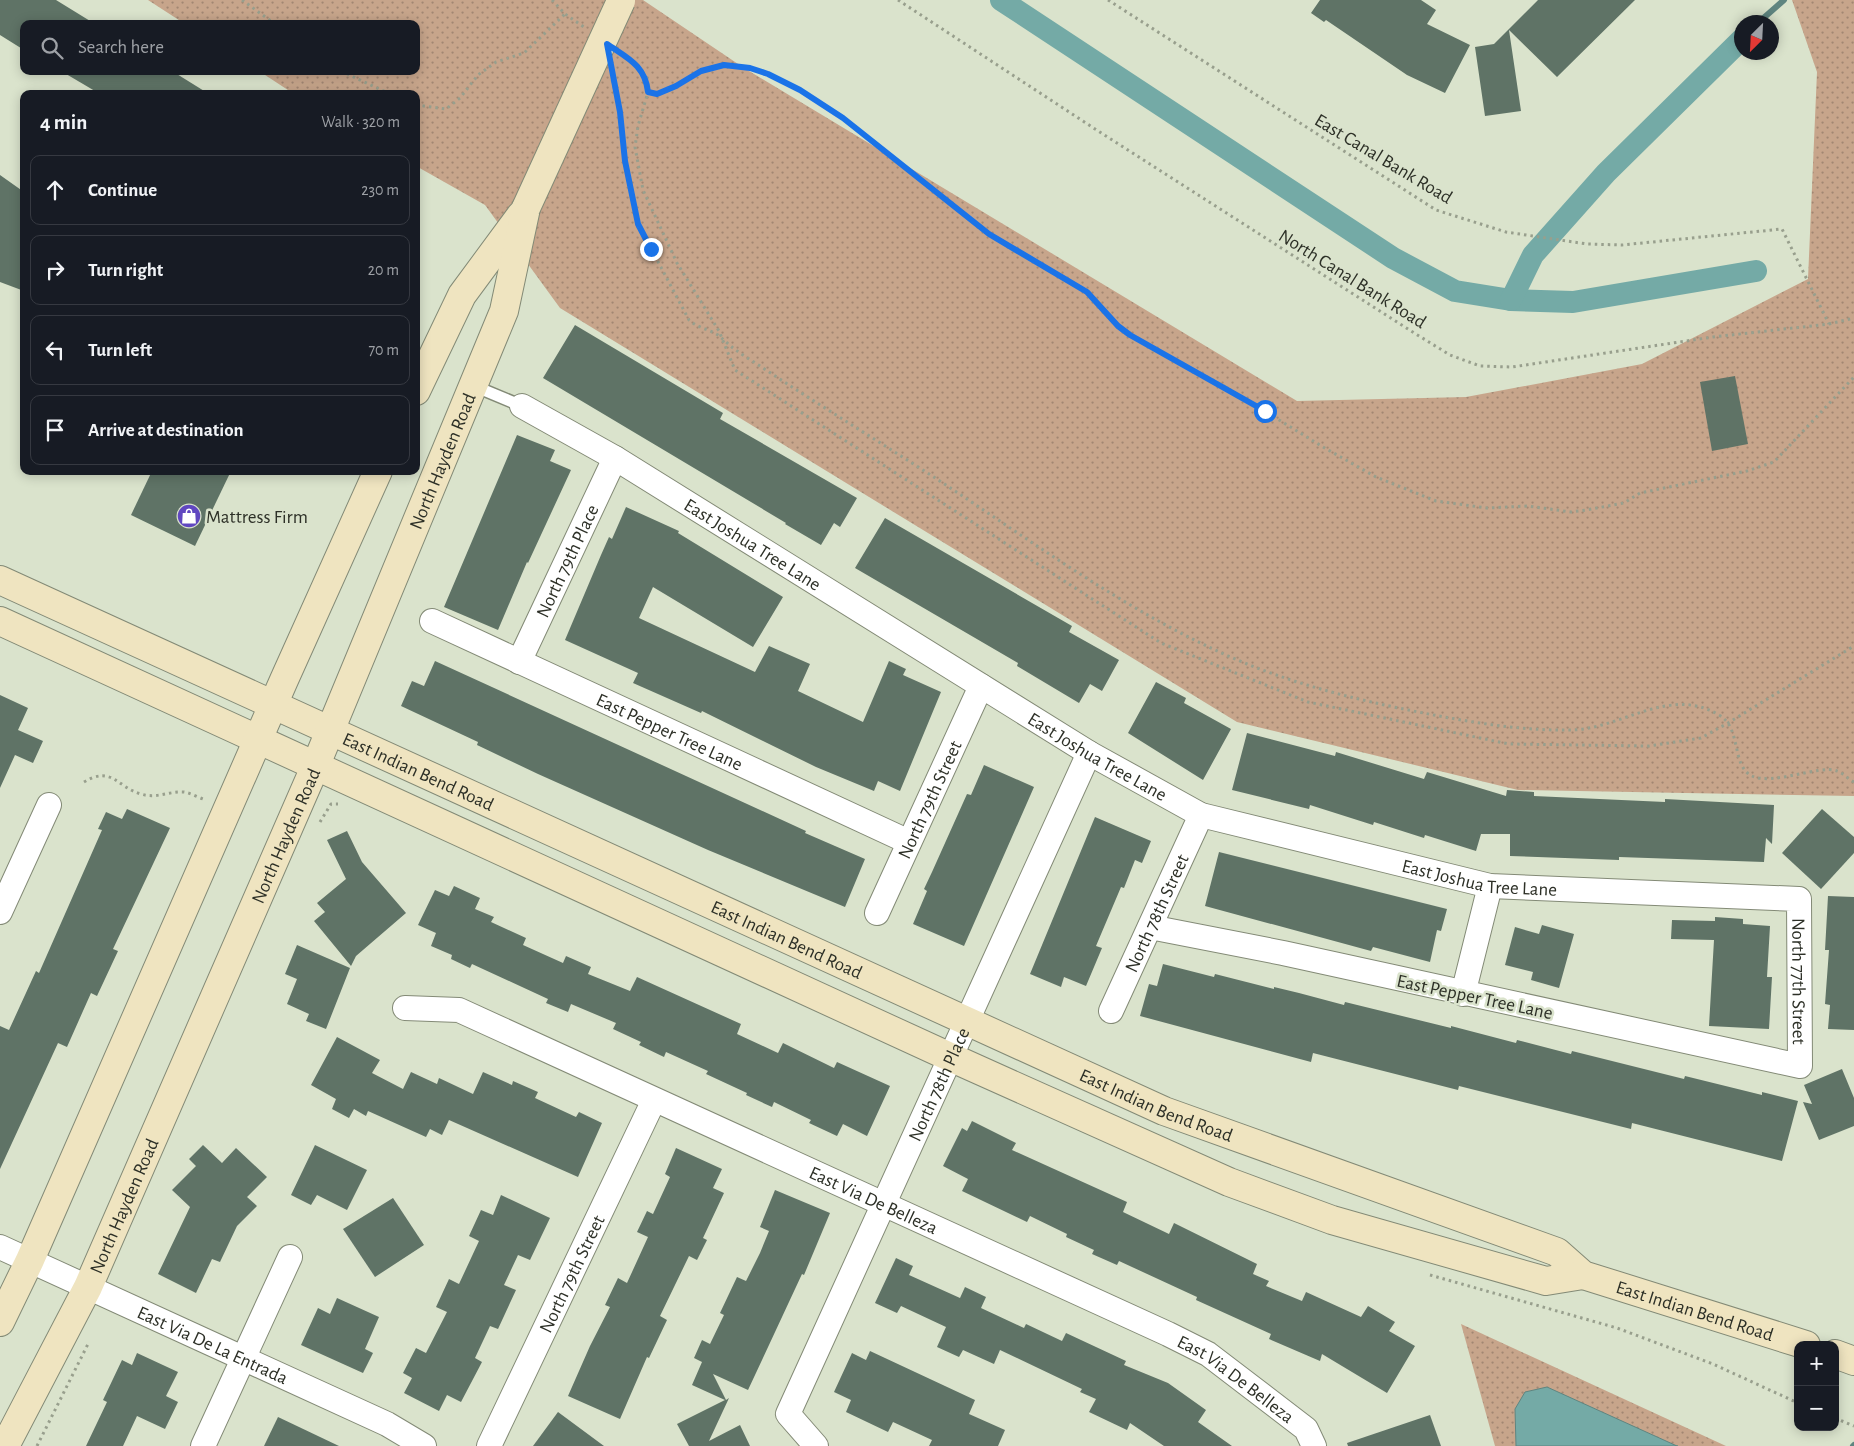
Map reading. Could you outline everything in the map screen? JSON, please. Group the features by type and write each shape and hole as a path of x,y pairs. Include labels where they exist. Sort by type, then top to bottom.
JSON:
{"main road":[{"name":"North Hayden Road","path":"420,383 462,296 526,208 621,1"},
{"name":"North Hayden Road","path":"5,1446 88,1287 331,729 504,311 526,208"},
{"path":"0,1322 30,1260 273,704 376,475"},
{"name":"East Indian Bend Road","path":"0,580 331,729 1164,1111 1557,1252 1583,1275 1794,1341"},
{"name":"East Indian Bend Road","path":"0,621 950,1057 1229,1182 1332,1220 1546,1281 1583,1275"},
{"path":"1839,1355 1854,1361"}],"street":[{"name":"East Joshua Tree Lane","path":"522,406 615,458 1089,753 1201,815 1490,886 1799,898"},
{"name":"North 79th Place","path":"519,662 615,458"},
{"name":"East Pepper Tree Lane","path":"432,621 909,842"},
{"name":"North 79th Street","path":"877,912 981,686"},
{"name":"North 78th Place","path":"816,1446 788,1414 1089,753"},
{"path":"0,912 49,804"},
{"name":"North 78th Street","path":"1111,1011 1201,815"},
{"path":"1463,994 1490,886"},
{"name":"North 77th Street","path":"1799,898 1800,1066"},
{"name":"East Pepper Tree Lane","path":"1150,927 1283,953 1463,994 1800,1066"},
{"name":"East Via De Belleza","path":"406,1008 460,1010 654,1100 884,1203 1208,1354 1306,1429 1314,1446"},
{"name":"North 79th Street","path":"488,1446 654,1100"},
{"name":"East Via De La Entrada","path":"0,1247 246,1357 387,1424 424,1446"},
{"path":"203,1446 246,1357 290,1258"}],"lane":[{"name":"East Joshua Tree Lane","path":"474,386 522,406"}],"path":[{"path":"242,0 270,20"},
{"path":"552,0 565,14 586,29"},
{"name":"North Canal Bank Road","path":"898,0 1411,332 1450,355 1480,366 1512,367 1713,337 1829,324 1854,318"},
{"name":"East Canal Bank Road","path":"1108,0 1436,210 1506,232 1587,244 1622,245 1782,230 1829,324"},
{"path":"420,106 446,109 460,98 478,75 496,62 524,53 565,14"},
{"path":"615,50 639,67 647,78 648,92 638,126 635,147 643,190 677,263 722,338 735,370 1161,643 1308,702 1509,744 1649,746 1701,738 1854,646"},
{"path":"648,92 657,94 676,86 701,71 724,65 750,68 768,74 800,90 843,118 989,234 1087,292 1118,326 1130,335 1224,386 1376,477 1436,501 1487,508 1528,506 1571,512 1624,503 1640,493 1747,471 1774,462 1854,377"},
{"path":"350,75 381,90"},
{"path":"612,76 620,112 625,161 638,224 689,320 695,326 722,338 1073,571 1160,621 1246,664 1352,698 1442,717 1495,724 1570,730 1594,729 1648,709 1669,704 1705,709 1720,715 1728,723 1734,733 1743,768 1751,776 1763,779 1835,770 1854,782"},
{"path":"84,782 92,777 102,776 118,779 141,794 156,796 184,792 206,800"},
{"path":"1503,1298 1617,1328 1684,1352 1794,1401"},
{"path":"37,1446 89,1342"},
{"path":"1839,1420 1854,1426"}],"shaded area":[{"path":"148,0 643,0 744,68 1297,401 1466,397 1642,364 1808,279 1817,72 1792,0 1854,0 1854,796 1518,790 1237,722 560,308 485,205 420,168 420,90 288,90 265,75 420,75 420,20 179,20"},
{"path":"1461,1324 1726,1446 1495,1446"}],"water":[{"path":"1547,1387 1677,1446 1516,1446 1515,1409 1525,1392"}],"building":[{"path":"0,0 56,0 88,20 20,20 20,48 0,35"},
{"path":"1320,0 1421,0 1436,10 1427,24 1470,45 1445,93 1407,75 1326,20 1324,22 1311,13"},
{"path":"1538,0 1635,0 1557,77 1509,30 1521,111 1485,116 1475,47 1494,44"},
{"path":"68,75 178,75 203,90 93,90"},
{"path":"0,175 20,189 20,290 0,282"},
{"path":"575,325 723,413 720,419 857,498 840,527 834,523 821,545 543,378"},
{"path":"1735,376 1748,444 1712,451 1700,382"},
{"path":"517,435 555,450 550,461 571,470 527,562 498,630 444,607"},
{"path":"150,475 229,475 195,546 131,515"},
{"path":"626,507 679,531 678,533 783,597 753,647 653,587 639,618 755,672 769,646 810,664 798,691 863,722 889,661 906,669 903,675 941,692 900,791 878,781 874,791 816,767 702,711 701,713 633,683 638,673 565,640 609,537 612,539"},
{"path":"885,518 1072,626 1069,632 1119,660 1102,691 1090,684 1079,703 1017,666 1018,663 855,568"},
{"path":"435,661 865,859 845,907 708,850 538,774 477,745 478,742 401,706 412,681 424,686"},
{"path":"1156,682 1186,698 1184,703 1231,729 1203,780 1128,733"},
{"path":"0,695 28,708 18,730 43,741 33,763 15,755 0,788"},
{"path":"1247,733 1335,756 1336,752 1424,779 1427,772 1506,796 1507,790 1534,792 1534,796 1665,802 1665,799 1774,805 1772,844 1766,838 1764,862 1619,857 1619,860 1510,856 1510,834 1481,834 1476,851 1425,835 1424,838 1374,822 1373,825 1310,805 1309,809 1232,790"},
{"path":"984,765 1034,787 964,946 913,924 927,891 924,889 967,794 971,795"},
{"path":"127,809 170,828 113,949 118,951 97,996 91,993 67,1047 58,1043 0,1169 0,1026 9,1030 36,971 39,973 102,830 98,829 106,812 122,819"},
{"path":"1822,809 1854,837 1854,853 1821,889 1782,853"},
{"path":"1095,817 1151,841 1142,863 1135,860 1124,888 1121,887 1096,946 1102,948 1086,986 1064,977 1061,987 1030,974"},
{"path":"347,831 362,862 406,913 356,956 351,966 314,921 325,912 317,903 346,879 327,840"},
{"path":"1219,852 1447,909 1441,931 1437,930 1430,962 1373,947 1371,951 1205,906"},
{"path":"454,886 480,898 475,909 494,917 491,922 526,938 523,945 563,963 566,956 591,967 588,974 630,991 637,977 741,1024 737,1034 778,1053 783,1043 834,1068 837,1062 890,1086 867,1136 843,1124 837,1136 809,1123 811,1120 774,1102 772,1107 746,1095 747,1093 706,1074 708,1071 666,1052 664,1057 639,1045 641,1042 613,1029 616,1023 571,1004 568,1012 546,1003 548,999 472,964 470,968 451,959 452,955 431,946 436,933 418,925 435,890 449,896"},
{"path":"1828,896 1854,897 1854,1030 1828,1029 1830,1005 1825,1004 1829,950 1825,950"},
{"path":"1715,917 1743,919 1743,924 1770,926 1767,977 1772,977 1769,1029 1709,1026 1714,940 1671,939 1672,920 1715,921"},
{"path":"1542,925 1574,934 1559,988 1531,980 1533,972 1505,965 1515,927 1539,934"},
{"path":"297,945 350,968 326,1029 306,1021 309,1014 287,1004 297,979 285,974"},
{"path":"1163,964 1214,977 1215,974 1274,989 1274,987 1344,1005 1345,1002 1516,1043 1517,1040 1571,1054 1572,1051 1684,1079 1685,1076 1762,1095 1762,1092 1798,1101 1782,1161 1632,1123 1631,1129 1459,1086 1458,1090 1313,1053 1311,1062 1140,1016 1149,984 1157,986"},
{"path":"337,1037 380,1060 372,1073 403,1089 411,1072 437,1084 439,1078 473,1094 483,1072 512,1085 513,1081 538,1092 535,1098 576,1117 579,1112 602,1123 578,1177 449,1120 442,1135 430,1129 426,1137 368,1111 366,1116 354,1109 349,1118 332,1109 336,1099 311,1085"},
{"path":"1842,1069 1854,1098 1854,1126 1819,1140 1803,1102 1812,1104 1804,1085"},
{"path":"972,1121 1016,1143 1012,1150 1127,1202 1123,1212 1169,1234 1174,1223 1257,1264 1253,1274 1269,1281 1266,1286 1302,1301 1306,1292 1361,1317 1368,1306 1395,1322 1389,1331 1415,1346 1387,1393 1322,1354 1320,1361 1269,1339 1271,1334 1196,1300 1197,1297 1119,1261 1117,1265 1092,1254 1094,1250 1066,1237 1067,1234 1030,1216 1027,1222 962,1191 968,1179 943,1166 962,1128 967,1131"},
{"path":"203,1145 222,1163 236,1148 267,1177 247,1197 257,1206 237,1226 220,1262 212,1259 196,1293 158,1274 190,1207 172,1190 196,1166 189,1159"},
{"path":"315,1145 367,1170 347,1210 317,1195 311,1205 291,1195"},
{"path":"676,1148 722,1169 713,1188 724,1193 703,1238 707,1240 697,1260 689,1256 660,1316 667,1320 649,1358 647,1357 620,1419 568,1396 610,1307 605,1305 618,1278 627,1283 648,1237 637,1232 647,1211 653,1214 670,1177 665,1174"},
{"path":"775,1190 830,1213 804,1275 802,1274 748,1390 713,1374 726,1400 729,1398 709,1441 740,1425 750,1446 689,1446 677,1424 725,1400 692,1385 702,1362 694,1358 702,1340 710,1344 724,1315 720,1313 737,1277 746,1281 760,1253 769,1231 760,1227"},
{"path":"501,1195 550,1218 530,1260 518,1255 504,1285 516,1290 498,1329 490,1326 475,1358 482,1362 461,1402 447,1395 439,1411 404,1393 412,1378 403,1373 416,1348 426,1353 447,1312 436,1307 449,1279 459,1284 479,1241 469,1236 481,1210 493,1215"},
{"path":"393,1198 424,1245 375,1277 343,1229"},
{"path":"896,1258 913,1266 909,1275 960,1298 965,1287 986,1297 981,1308 1024,1328 1026,1324 1062,1341 1066,1333 1126,1361 1124,1365 1168,1383 1206,1410 1198,1422 1232,1446 1164,1446 1130,1423 1127,1430 1089,1412 1096,1399 1080,1392 1082,1389 1000,1350 994,1364 963,1350 959,1357 937,1347 946,1327 901,1306 897,1313 875,1303"},
{"path":"337,1298 379,1317 365,1349 373,1353 363,1373 301,1345 318,1308 330,1314"},
{"path":"870,1351 975,1400 969,1414 1005,1430 998,1446 929,1446 932,1440 893,1422 888,1432 846,1412 851,1400 834,1392 852,1353 866,1360"},
{"path":"137,1353 178,1372 166,1396 178,1402 165,1429 137,1416 123,1446 86,1446 107,1402 103,1400 122,1360 132,1365"},
{"path":"558,1412 604,1446 533,1446"},
{"path":"1430,1415 1441,1446 1348,1446 1347,1443"},
{"path":"278,1417 339,1446 264,1446"}],"waterway":[{"path":"1001,0 1393,258 1455,291 1511,300 1573,302 1756,271"},
{"path":"1767,15 1784,0"},
{"path":"1511,300 1533,255 1606,173 1734,47"}],"place":[{"name":"Mattress Firm","path":"189,516"}],"route":[{"path":"651,249 638,224 625,161 620,112 607,44 639,67 647,78 648,92 657,94 676,86 701,71 724,65 750,68 768,74 800,90 843,118 989,234 1087,292 1118,326 1130,335 1224,386 1265,411"}]}
